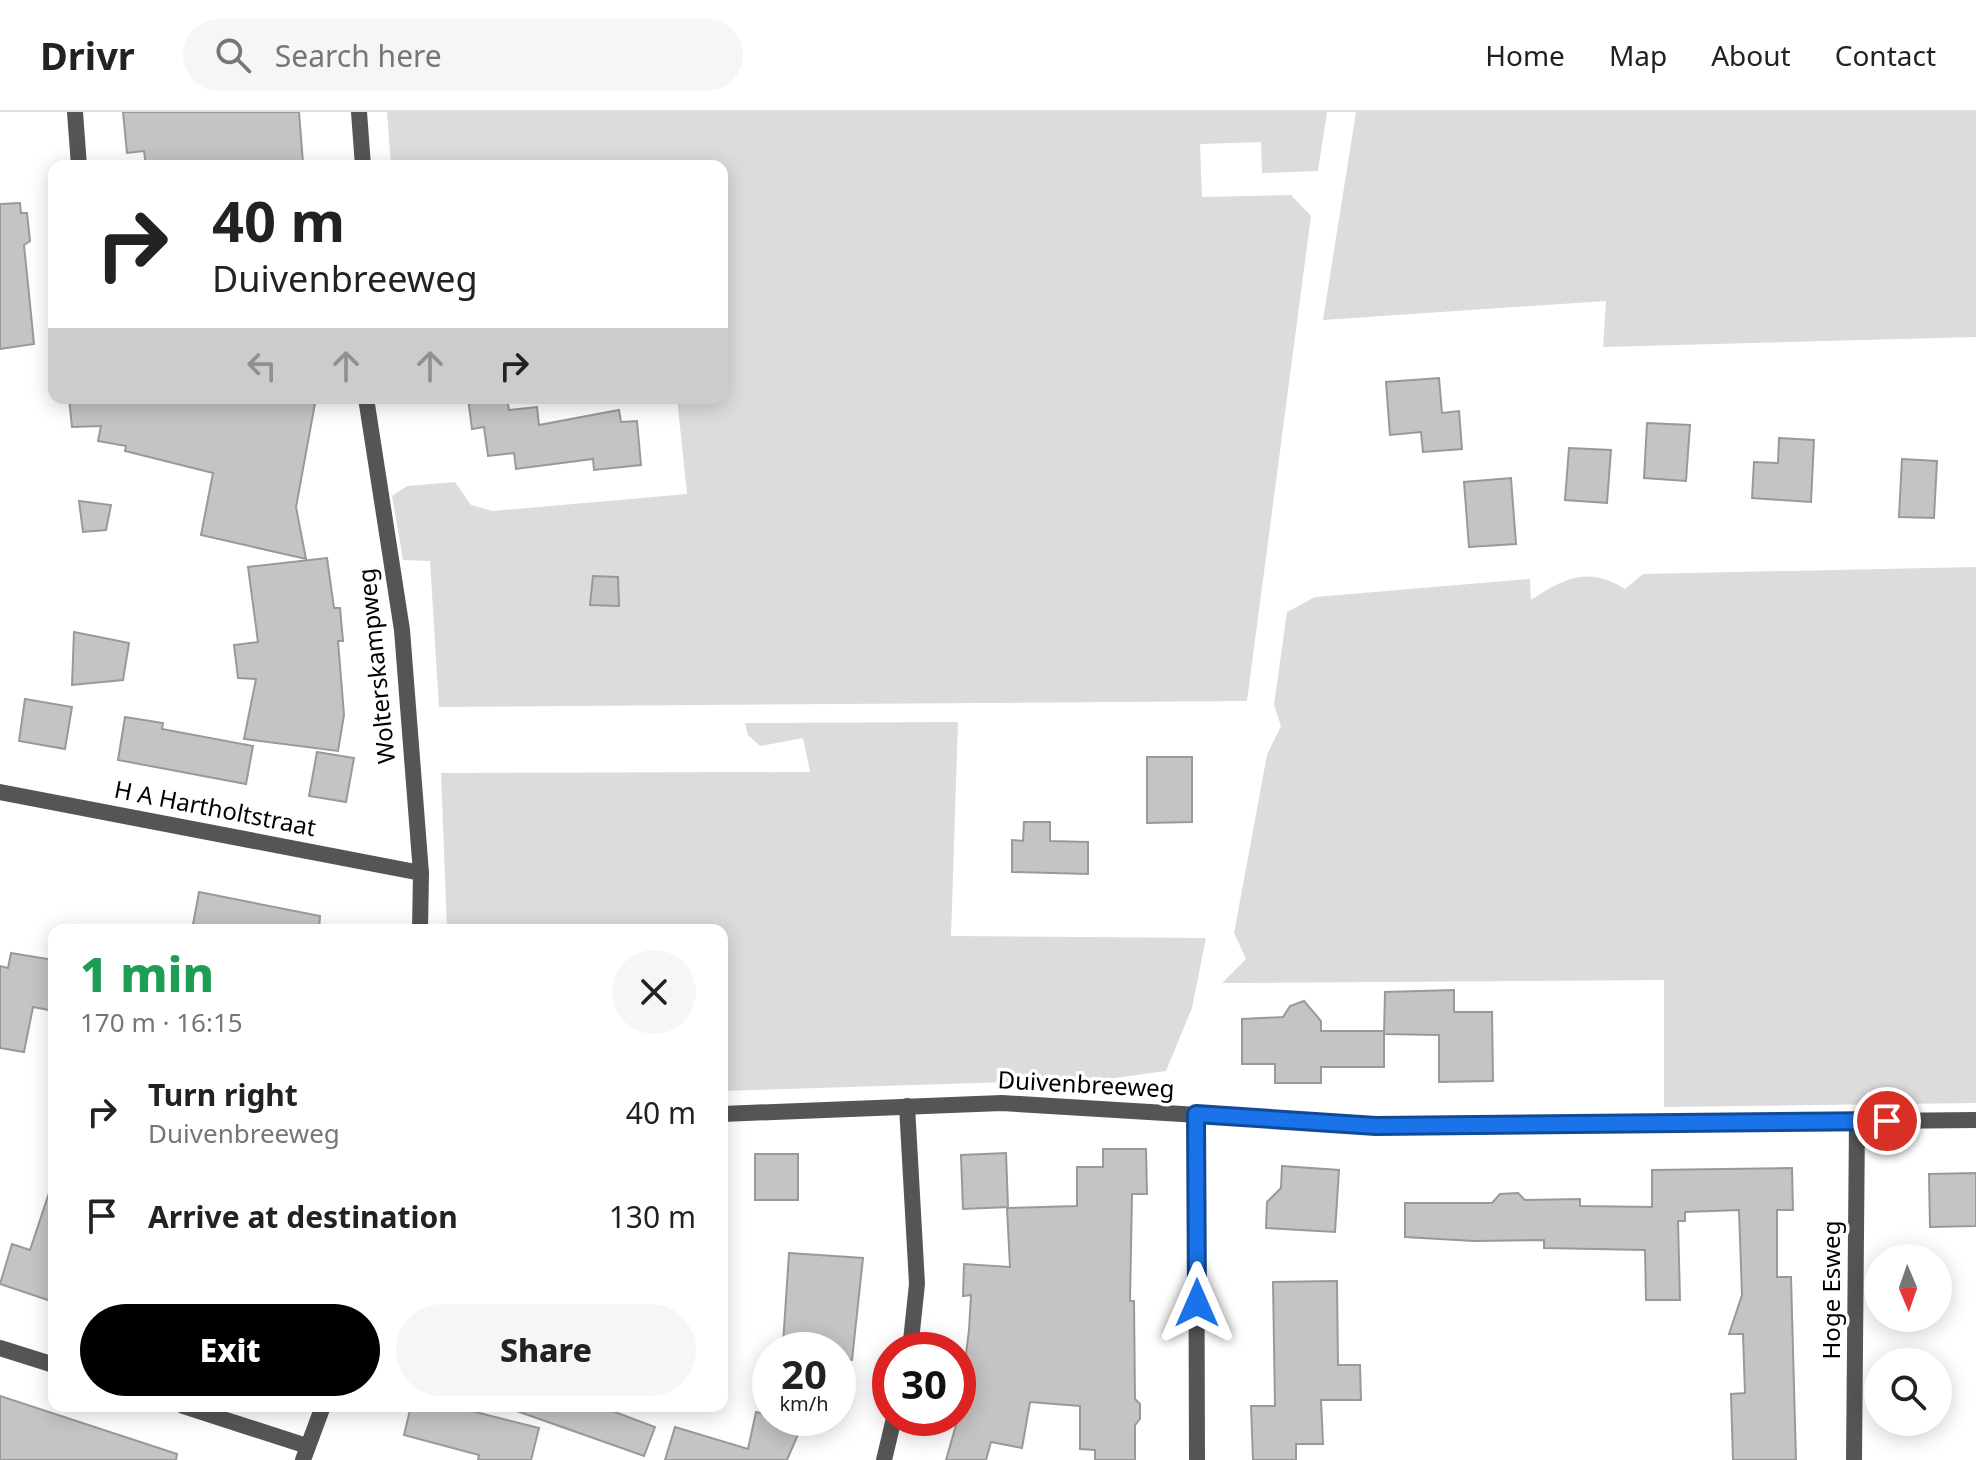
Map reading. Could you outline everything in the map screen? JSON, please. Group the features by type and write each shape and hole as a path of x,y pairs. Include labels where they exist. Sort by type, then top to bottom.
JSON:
{"street":[{"path":"75,112 79,160"},
{"path":"359,112 363,160"},
{"name":"Wolterskampweg","path":"367,404 402,630 421,873 420,924"},
{"name":"H A Hartholtstraat","path":"0,792 421,873"},
{"name":"Duivenbreeweg","path":"728,1114 1002,1103 1376,1126 1976,1120"},
{"path":"907,1106 917,1284 912,1332"},
{"path":"1196,1114 1197,1460"},
{"name":"Hoge Esweg","path":"1854,1460 1857,1121"},
{"path":"0,1348 48,1363"},
{"path":"199,1412 305,1453 321,1412"},
{"path":"884,1460 890,1436"}],"shaded area":[{"path":"387,112 1327,112 1318,171 1262,173 1261,142 1200,144 1202,197 1291,195 1311,216 1247,701 439,707 430,561 403,560 392,496 407,486 455,482 471,505 493,511 687,494 678,404 728,404 728,160 391,160"},
{"path":"1356,112 1976,112 1976,337 1603,347 1606,301 1323,320"},
{"path":"1976,567 1976,1103 1664,1107 1664,980 1222,983 1246,959 1234,933 1267,755 1281,726 1274,705 1287,612 1315,597 1530,579 1531,600 1565,581 1587,576 1612,582 1625,589 1643,574"},
{"path":"958,722 951,936 1206,938 1192,1008 1166,1071 1108,1079 728,1091 728,924 447,924 441,773 810,772 803,738 760,746 748,735 745,723"}],"building":[{"path":"123,112 299,112 303,160 145,160 144,151 127,153"},
{"path":"20,203 21,213 27,213 30,241 24,245 34,344 0,349 0,204"},
{"path":"1439,378 1442,413 1459,411 1462,449 1423,452 1421,432 1390,435 1386,382"},
{"path":"70,404 315,404 296,507 306,559 201,535 213,473 125,451 126,446 98,441 101,426 72,427"},
{"path":"469,404 508,404 509,410 537,407 539,425 619,410 621,422 637,421 641,465 594,470 593,459 516,469 514,453 488,456 484,427 472,429"},
{"path":"1647,423 1690,425 1686,481 1644,478"},
{"path":"1779,438 1814,440 1811,502 1752,498 1754,462 1778,463"},
{"path":"1569,448 1611,450 1607,503 1565,500"},
{"path":"1902,459 1937,461 1934,518 1899,517"},
{"path":"1511,478 1516,544 1469,547 1464,482"},
{"path":"79,501 111,505 106,530 83,532"},
{"path":"327,558 334,608 340,608 343,641 338,641 344,715 338,751 244,739 256,679 238,678 234,645 258,642 248,567"},
{"path":"593,576 618,577 619,606 590,605"},
{"path":"74,632 129,643 123,680 72,685"},
{"path":"25,699 72,707 65,749 19,741"},
{"path":"125,717 163,723 162,729 253,746 246,784 118,760"},
{"path":"317,752 354,758 346,802 309,796"},
{"path":"1147,757 1192,757 1192,822 1147,823"},
{"path":"1024,822 1050,822 1050,841 1088,842 1088,874 1012,872 1012,840 1023,841"},
{"path":"199,892 320,916 319,924 193,924"},
{"path":"11,953 48,959 48,1010 33,1007 24,1052 0,1048 0,966 8,968"},
{"path":"1454,990 1454,1012 1492,1012 1493,1081 1439,1082 1439,1035 1384,1034 1385,992"},
{"path":"1304,1001 1321,1021 1321,1031 1384,1031 1384,1067 1321,1067 1321,1083 1275,1083 1275,1064 1242,1064 1242,1019 1283,1017 1290,1006"},
{"path":"1103,1149 1146,1149 1147,1194 1132,1194 1130,1301 1134,1301 1135,1399 1140,1404 1140,1419 1135,1425 1135,1460 1095,1460 1095,1450 1080,1449 1080,1406 1030,1402 1022,1448 991,1442 986,1460 946,1460 953,1436 976,1436 976,1332 969,1332 971,1295 963,1296 964,1264 1010,1267 1007,1208 1077,1206 1077,1167 1103,1167"},
{"path":"1006,1153 1008,1207 963,1209 961,1155"},
{"path":"755,1154 798,1154 798,1200 755,1200"},
{"path":"1282,1166 1339,1170 1335,1232 1266,1228 1267,1202 1281,1188"},
{"path":"1792,1168 1793,1210 1777,1210 1777,1277 1791,1277 1796,1460 1733,1460 1731,1394 1745,1393 1743,1334 1729,1334 1742,1295 1739,1210 1685,1212 1685,1221 1678,1221 1680,1300 1646,1300 1645,1250 1544,1248 1544,1240 1474,1241 1405,1237 1405,1203 1492,1203 1500,1194 1518,1193 1525,1200 1580,1199 1580,1206 1652,1207 1652,1170"},
{"path":"1976,1173 1976,1226 1930,1227 1929,1174"},
{"path":"48,1196 48,1300 0,1284 12,1244 30,1250"},
{"path":"789,1253 863,1258 855,1332 784,1332"},
{"path":"1337,1281 1338,1365 1360,1365 1361,1400 1321,1400 1323,1444 1296,1444 1296,1460 1253,1460 1251,1406 1275,1406 1273,1282"},
{"path":"0,1396 177,1454 176,1460 0,1460"},
{"path":"410,1412 476,1412 539,1428 531,1460 478,1460 479,1455 404,1435"},
{"path":"520,1412 615,1412 655,1427 644,1456"},
{"path":"675,1427 748,1449 752,1430 752,1436 797,1436 787,1460 665,1460"}],"route":[{"path":"1197,1303 1196,1114 1376,1126 1887,1121"}]}
